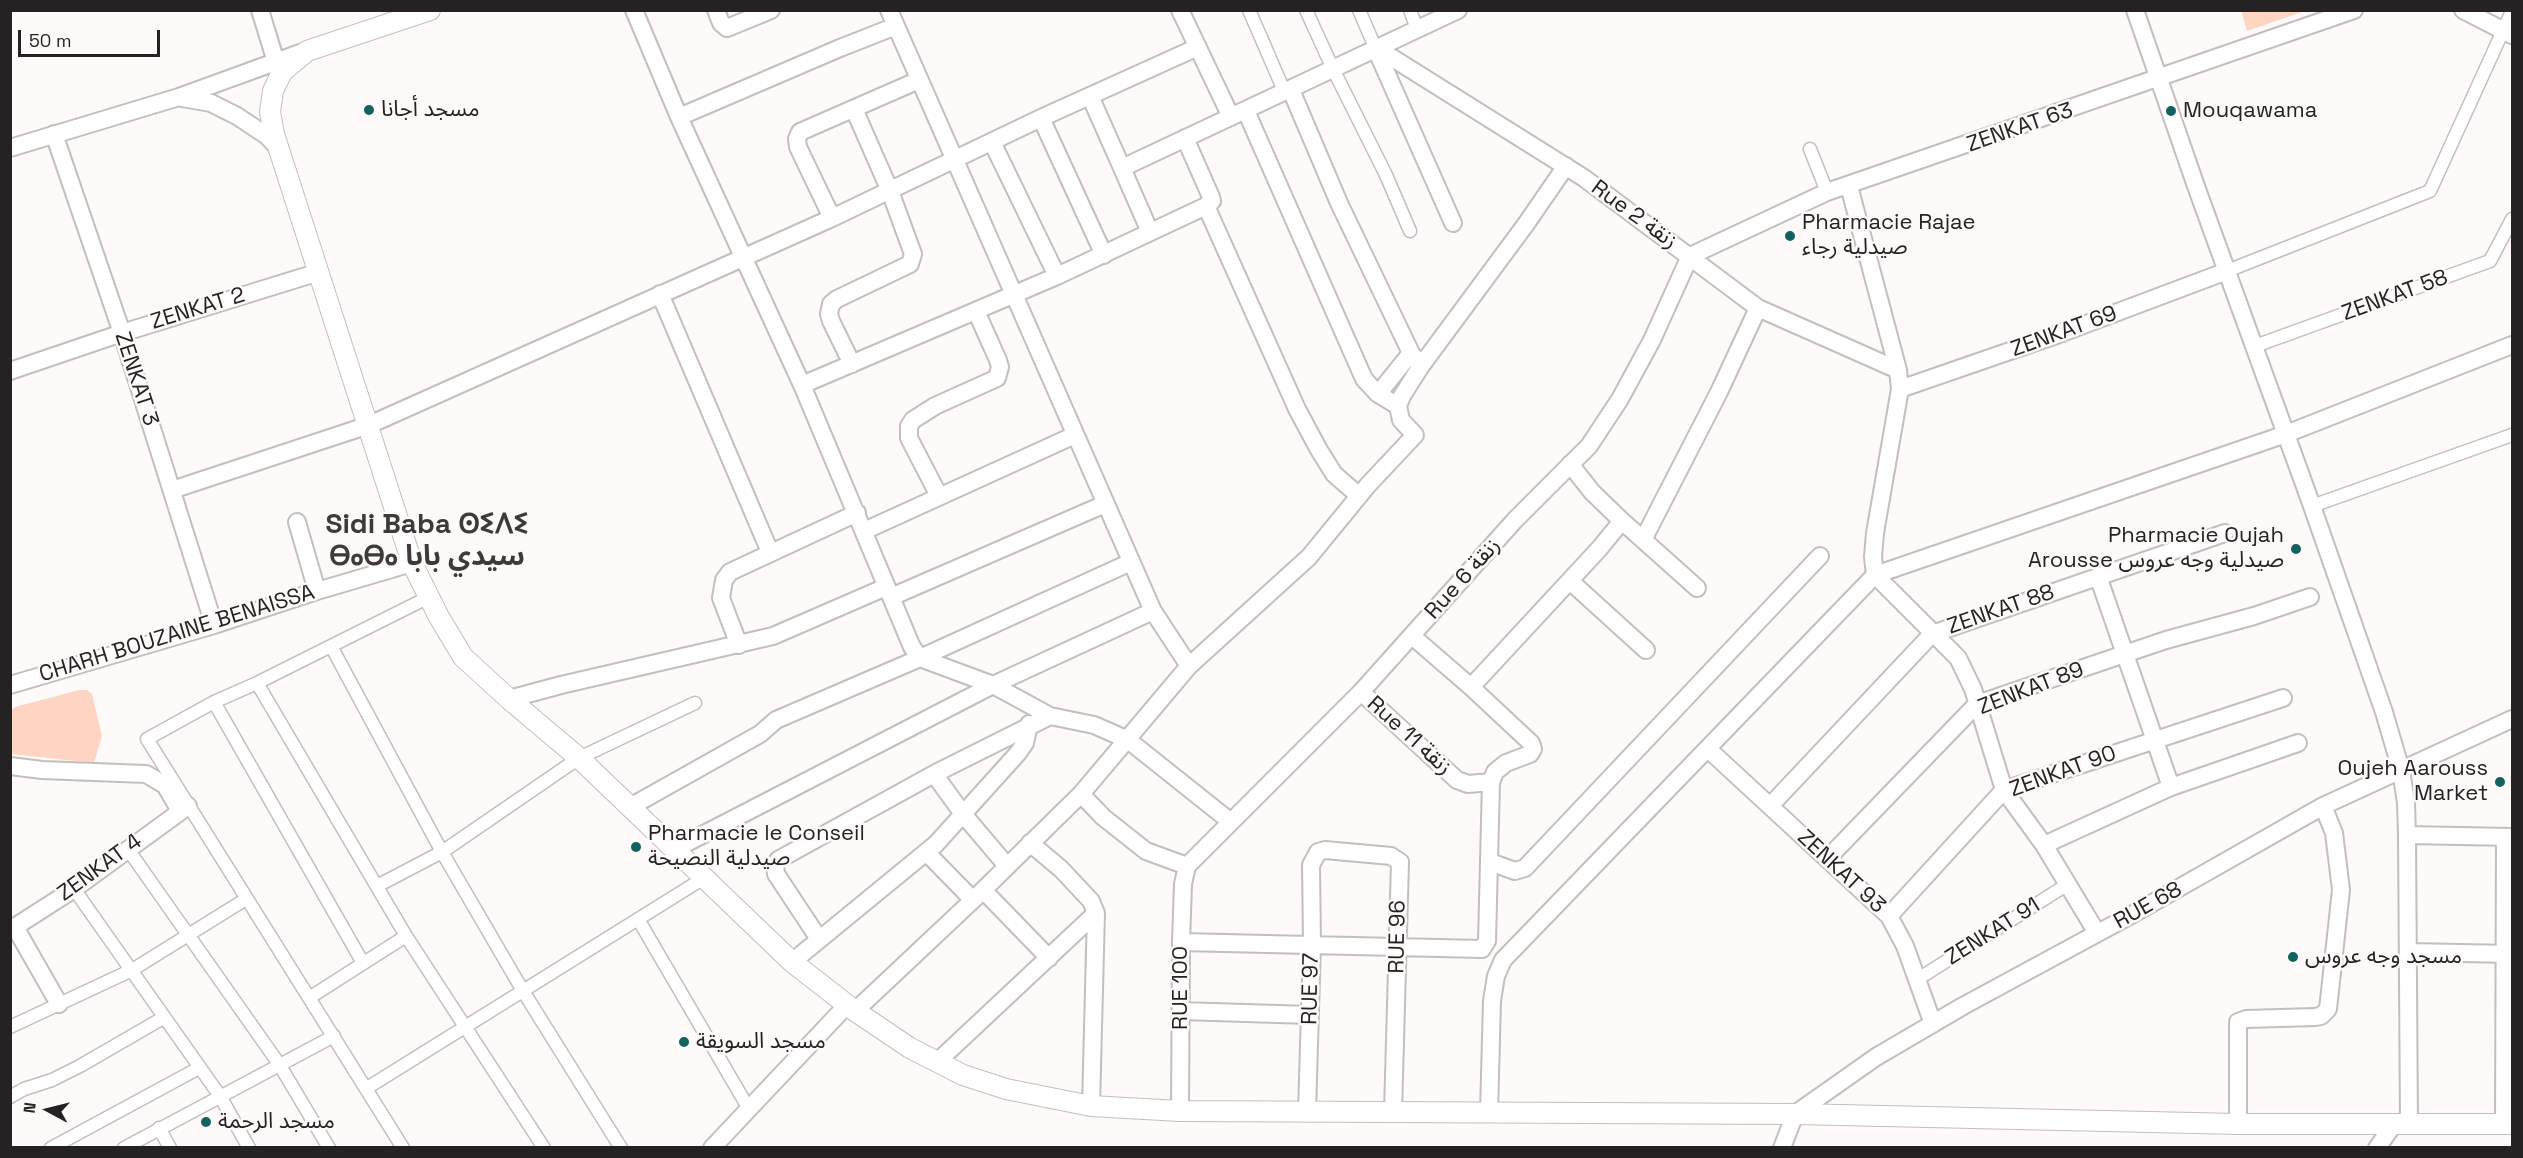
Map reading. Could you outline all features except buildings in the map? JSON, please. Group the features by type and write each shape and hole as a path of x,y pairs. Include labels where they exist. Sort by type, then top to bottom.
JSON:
{"street":[{"path":"260,10 276,62"},
{"path":"10,148 179,97 430,10"},
{"path":"634,10 679,117 802,385 912,647 920,658 993,685 1050,716 1094,725 1128,740 1232,822"},
{"path":"716,10 721,23 727,28 771,10"},
{"path":"889,10 1153,611 1189,666"},
{"path":"1180,10 1198,47 1239,114 1364,379 1378,394 1398,405"},
{"path":"712,1148 851,1008 978,895 1081,794 1189,666 1310,557 1358,495 1416,435 1401,420 1398,405 1416,359 1339,203 1249,10"},
{"path":"1306,10 1386,175 1410,231"},
{"path":"1359,10 1453,223"},
{"path":"1410,10 1417,29"},
{"path":"1122,168 1288,92 1375,47 1458,10"},
{"path":"2135,10 2313,506 2384,712 2401,770 2406,803 2409,952 2401,1124 2377,1148"},
{"name":"ZENKAT 63","path":"1690,256 1827,192 2354,10"},
{"path":"2463,10 2508,32"},
{"path":"2227,271 2430,191 2508,32 2512,11"},
{"path":"679,117 896,26"},
{"path":"172,490 369,424 742,256 832,218 956,161 1041,118 1198,47"},
{"name":"Rue 2 زنقة","path":"1375,47 1566,166 1758,308 1898,370"},
{"path":"179,97 211,103 245,118 258,117 264,114 282,72 307,51"},
{"path":"252,70 265,73 272,81 271,123 412,563 439,617 463,657 579,758 792,962 851,1008 910,1048 963,1075 1006,1089 1091,1106 1180,1111 1795,1114 2238,1124 2508,1124 2509,837 2407,836"},
{"path":"232,78 222,87 219,96 223,106 267,136 280,151"},
{"path":"832,218 797,139 800,132 919,80"},
{"path":"1090,96 1150,232"},
{"path":"852,364 831,321 829,314 831,304 837,298 912,261 913,254 890,191 854,109"},
{"path":"1041,118 1104,255"},
{"name":"ZENKAT 3","path":"54,134 122,333 214,625"},
{"path":"802,385 1057,276 1206,206 1212,201 1211,197 1185,138"},
{"path":"993,142 1057,276"},
{"path":"1810,149 1827,192"},
{"path":"1378,394 1416,359 1526,224 1566,166"},
{"path":"1849,186 1898,370 1900,389 1875,532 1873,557 1875,575 1958,658 1967,673 2004,790 2044,845 2097,933"},
{"path":"1206,206 1288,388 1319,450 1334,474 1358,495"},
{"name":"ZENKAT 58","path":"2255,346 2490,261 2512,219"},
{"name":"Rue 6 زنقة","path":"1187,866 1360,692 1515,520 1589,446 1620,399 1652,340 1690,256"},
{"name":"ZENKAT 69","path":"1900,389 2062,333 2227,271"},
{"name":"ZENKAT 2","path":"10,371 122,333 319,272"},
{"path":"660,294 770,552"},
{"path":"1643,540 1719,392 1758,308"},
{"path":"939,496 909,438 909,426 913,420 935,406 998,378 1000,367 998,360 976,311"},
{"path":"1489,1113 1492,1001 1496,976 1503,960 1875,575 2286,434 2512,345"},
{"path":"864,531 1075,435"},
{"path":"2313,506 2512,435"},
{"path":"1570,464 1592,492 1697,588"},
{"path":"509,699 773,636 889,592 1105,504"},
{"path":"739,645 721,598 724,580 737,567 857,513"},
{"path":"1471,687 1570,581 1622,521"},
{"path":"297,522 317,591"},
{"name":"ZENKAT 88","path":"1770,806 1932,634 2225,533"},
{"path":"1490,862 1515,871 1525,868 1820,556"},
{"path":"630,807 760,734 776,720 920,658 1131,562"},
{"name":"CHARH BOUZAINE BENAISSA","path":"10,685 214,625 412,563"},
{"path":"2098,576 2171,787"},
{"path":"1570,581 1646,650"},
{"path":"184,808 147,740 214,702 429,597"},
{"name":"ZENKAT 89","path":"1827,860 1977,704 2166,640 2254,616 2310,597"},
{"path":"673,850 993,685 1153,611"},
{"path":"1181,942 1482,949 1487,941 1491,782 1495,771 1506,763 1530,754 1533,749 1531,743 1412,636"},
{"path":"332,646 442,852 523,991 621,1148"},
{"path":"257,683 406,936 544,1148"},
{"name":"Rue 11 زنقة","path":"1360,692 1457,780 1468,784 1491,782"},
{"name":"ZENKAT 90","path":"1889,916 2004,790 2283,698"},
{"path":"214,702 363,963"},
{"path":"377,886 442,852 579,758 695,703"},
{"path":"819,939 776,874 775,866 778,860 934,774 1029,724 1050,716"},
{"name":"RUE 68","path":"1795,1114 1876,1057 2323,806 2512,719"},
{"path":"792,962 927,853 1018,753 1025,743 1029,724"},
{"path":"2044,845 2171,787 2298,743"},
{"name":"ZENKAT 93","path":"1708,749 1889,916 1918,979 1933,1024"},
{"path":"10,766 42,770 146,774 165,785 184,808 246,898 403,1148"},
{"path":"934,774 963,814 1007,866"},
{"path":"1081,794 1103,817 1146,851 1187,866"},
{"path":"2238,1124 2238,1022 2246,1018 2315,1017 2321,1016 2328,1009 2341,890 2334,834 2323,806"},
{"name":"ZENKAT 4","path":"13,928 74,889 184,808"},
{"path":"1030,843 1061,869 1091,901 1096,913 1091,1106"},
{"path":"127,848 279,1064 329,1148"},
{"name":"RUE 96","path":"1311,865 1318,852 1325,850 1397,858 1400,862 1393,1112"},
{"path":"927,853 1049,958"},
{"name":"RUE 97","path":"1307,1112 1312,944 1311,865"},
{"name":"RUE 100","path":"1180,1111 1181,942 1183,884 1187,866"},
{"path":"367,1088 704,878"},
{"name":"ZENKAT 91","path":"1918,979 2068,884"},
{"path":"74,889 220,1096 249,1148"},
{"path":"10,1028 132,970 246,898"},
{"path":"937,1062 1096,913"},
{"path":"638,919 749,1109"},
{"path":"13,928 59,1004"},
{"path":"309,998 406,936"},
{"path":"2409,952 2509,954"},
{"path":"1181,1011 1310,1015"},
{"path":"10,1098 24,1089 52,1080 80,1066 163,1018"},
{"path":"124,1148 334,1036"},
{"path":"51,1148 199,1068"},
{"path":"1782,1148 1795,1114"},
{"path":"159,1128 170,1148"}],"shaded area":[{"path":"2241,10 2305,10 2305,11 2247,31"},
{"path":"79,690 87,690 92,694 102,736 94,763 11,754 11,710"}],"place":[{"name":"مسجد أجانا","path":"369,110"},
{"name":"Mouqawama","path":"2171,111"},
{"name":"Pharmacie Rajae صيدلية رجاء","path":"1790,236"},
{"name":"Pharmacie Oujah Arousse صيدلية وجه عروس","path":"2296,549"},
{"name":"Oujeh Aarouss Market","path":"2500,782"},
{"name":"Pharmacie le Conseil صيدلية النصيحة","path":"636,847"},
{"name":"مسجد وجه عروس","path":"2293,957"},
{"name":"مسجد السويقة","path":"684,1042"},
{"name":"مسجد الرحمة","path":"206,1122"}],"district":[{"name":"Sidi Baba ⵙⵉⴷⵉ ⴱⴰⴱⴰ سيدي بابا","path":"427,541"}]}
